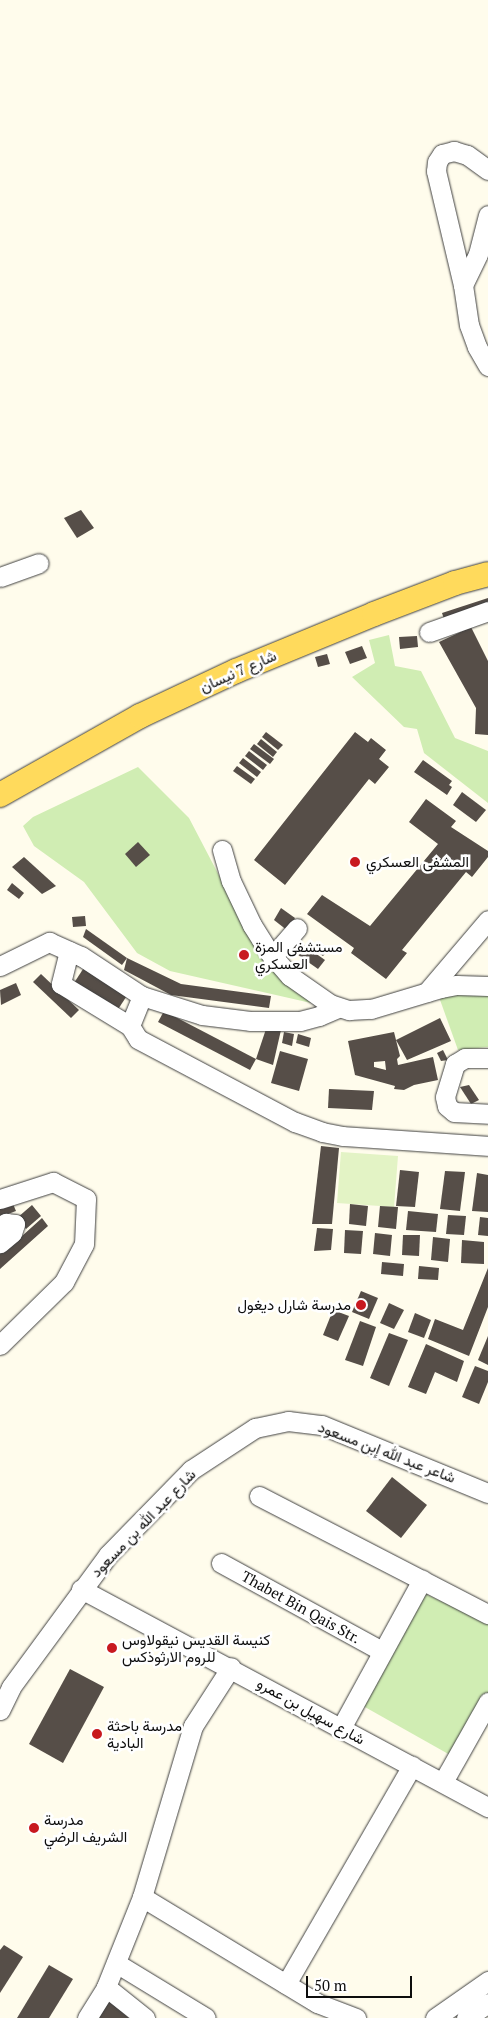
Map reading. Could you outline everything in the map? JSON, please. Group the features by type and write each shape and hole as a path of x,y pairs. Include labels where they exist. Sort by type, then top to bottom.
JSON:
{"main road":[{"name":"شارع 7 نيسان","path":"0,776 133,702 230,656 377,595 450,568 488,558"},
{"name":"شارع 7 نيسان","path":"0,795 140,716 236,671 374,614 455,583 488,574"}],"street":[{"path":"488,170 467,155 454,151 442,154 436,166 463,286 472,337 488,366"},
{"path":"463,286 478,254 488,215"},
{"path":"0,577 40,563"},
{"path":"428,632 488,612"},
{"path":"222,850 231,881 252,925 272,957 321,1000 338,1008 349,1010 371,1009 426,992 457,985 488,986"},
{"path":"426,992 488,920"},
{"path":"272,957 297,928"},
{"path":"0,966 49,942 69,950 142,996 202,1015 250,1021 300,1021 338,1008"},
{"path":"69,950 61,984 130,1026 134,1035 144,1042 271,1111 322,1132 343,1136 488,1146"},
{"path":"130,1026 142,996"},
{"path":"488,1058 465,1058 455,1064 445,1102 454,1112 488,1114"},
{"path":"0,1200 53,1182 86,1199 84,1244 64,1282 0,1345"},
{"path":"0,1226 6,1223 15,1224 12,1233 0,1243"},
{"name":"شاعر عبد الله إبن مسعود","path":"254,1428 288,1421 322,1425 488,1493"},
{"name":"شارع عبد الله بن مسعود","path":"0,1710 11,1687 81,1588 108,1555 191,1470 254,1428"},
{"path":"259,1496 488,1614"},
{"name":"Thabet Bin Qais Str.","path":"221,1562 382,1651"},
{"path":"341,1728 422,1580"},
{"name":"شارع سهيل بن عمرو","path":"81,1588 231,1667 488,1807"},
{"path":"87,2018 106,1987 142,1897 193,1726 231,1667"},
{"path":"443,1782 488,1702"},
{"path":"286,1984 412,1766"},
{"path":"142,1897 317,2002 356,2018"},
{"path":"116,1962 206,2018"},
{"path":"435,2018 488,1981"},
{"path":"106,1987 145,2018"},
{"path":"466,2018 488,2003"}],"green space":[{"path":"389,635 395,666 421,671 455,738 488,751 488,803 424,753 417,729 404,727 352,677 375,663 369,640"},
{"path":"138,767 189,818 260,954 311,1003 170,971 137,953 84,882 34,846 23,826 33,817"},
{"path":"461,991 488,993 488,1047 458,1050 439,997"},
{"path":"341,1152 398,1156 394,1207 337,1203"},
{"path":"417,1590 488,1623 488,1705 459,1760 356,1702"}],"building":[{"path":"81,510 94,528 77,538 64,518"},
{"path":"488,598 488,605 444,619 442,613"},
{"path":"471,627 488,661 488,735 475,734 476,708 439,642"},
{"path":"417,636 418,647 400,649 399,637"},
{"path":"362,646 367,658 350,664 345,652"},
{"path":"327,654 330,664 318,667 315,657"},
{"path":"266,732 283,745 278,750 262,737"},
{"path":"355,732 368,742 371,738 386,750 379,759 389,767 375,784 369,779 285,885 254,860"},
{"path":"261,739 277,752 273,757 257,744"},
{"path":"254,744 274,759 270,764 250,749"},
{"path":"249,751 267,765 263,770 245,756"},
{"path":"243,758 261,772 257,777 239,763"},
{"path":"423,760 452,781 449,785 452,787 447,795 414,772"},
{"path":"237,766 255,779 251,784 233,771"},
{"path":"462,792 486,810 476,822 453,805"},
{"path":"426,799 456,821 451,827 488,851 488,857 472,877 466,872 402,950 407,953 386,979 351,953 354,948 307,914 322,895 370,926 438,844 409,822"},
{"path":"138,842 150,855 136,867 125,854"},
{"path":"24,857 56,886 42,894 12,867"},
{"path":"12,883 24,893 19,899 7,890"},
{"path":"281,908 295,918 288,931 274,920"},
{"path":"85,916 86,926 73,927 72,917"},
{"path":"86,929 127,958 122,965 83,937"},
{"path":"298,941 325,960 318,969 291,950"},
{"path":"319,943 329,949 323,956 315,951"},
{"path":"127,958 181,984 271,996 269,1008 171,995 124,970"},
{"path":"85,966 128,994 117,1011 74,983"},
{"path":"41,974 79,1010 71,1018 33,982"},
{"path":"16,983 21,995 1,1005 0,990"},
{"path":"164,1011 256,1059 250,1070 158,1022"},
{"path":"440,1018 451,1041 407,1060 396,1040"},
{"path":"267,1026 281,1030 273,1065 256,1059"},
{"path":"284,1032 294,1034 292,1046 282,1043"},
{"path":"394,1032 400,1056 397,1059 398,1065 433,1057 438,1080 414,1085 404,1090 394,1089 395,1086 355,1075 348,1041","holes":["385,1061 386,1070 374,1067 374,1062"]},
{"path":"298,1034 311,1038 309,1047 296,1043"},
{"path":"443,1050 448,1060 441,1061 437,1053"},
{"path":"280,1051 308,1059 299,1091 271,1083"},
{"path":"469,1085 479,1100 471,1104 460,1087"},
{"path":"329,1089 374,1091 372,1110 328,1108"},
{"path":"321,1146 339,1148 332,1224 312,1224"},
{"path":"400,1170 419,1172 415,1207 396,1206"},
{"path":"445,1171 465,1172 460,1211 440,1209"},
{"path":"477,1173 488,1175 488,1212 472,1211"},
{"path":"13,1204 16,1211 0,1217 0,1209"},
{"path":"350,1204 368,1206 366,1226 349,1224"},
{"path":"32,1205 41,1216 26,1229 17,1218"},
{"path":"380,1206 398,1207 396,1229 378,1227"},
{"path":"408,1211 438,1214 436,1232 406,1230"},
{"path":"448,1215 466,1216 464,1235 446,1234"},
{"path":"480,1217 488,1218 488,1236 478,1235"},
{"path":"42,1218 48,1226 0,1269 0,1253 19,1232 22,1236"},
{"path":"317,1228 333,1229 331,1250 314,1251"},
{"path":"345,1230 363,1231 361,1254 344,1253"},
{"path":"375,1233 392,1235 390,1256 373,1254"},
{"path":"403,1235 420,1235 419,1256 402,1255"},
{"path":"433,1237 450,1239 448,1262 431,1260"},
{"path":"462,1240 484,1242 484,1264 461,1263"},
{"path":"382,1262 404,1264 403,1276 381,1274"},
{"path":"419,1266 439,1268 438,1280 418,1279"},
{"path":"488,1268 488,1307 469,1356 428,1339 435,1319 463,1330"},
{"path":"361,1291 378,1298 369,1319 352,1312"},
{"path":"389,1303 404,1310 394,1329 380,1323"},
{"path":"333,1310 349,1316 338,1341 323,1335"},
{"path":"415,1313 431,1320 424,1338 408,1332"},
{"path":"360,1321 376,1327 363,1366 345,1360"},
{"path":"389,1333 408,1340 389,1386 370,1378"},
{"path":"488,1336 488,1365 478,1360"},
{"path":"426,1344 464,1361 457,1382 435,1372 426,1394 408,1387"},
{"path":"475,1366 488,1371 488,1382 479,1404 462,1397"},
{"path":"392,1477 427,1505 401,1538 366,1511"},
{"path":"70,1669 104,1687 63,1763 29,1744"},
{"path":"4,1945 23,1957 0,1993 0,1950"},
{"path":"49,1965 73,1979 49,2018 17,2018"},
{"path":"109,2001 129,2018 99,2018"}],"place":[{"name":"المشفى العسكري","path":"355,862"},
{"name":"مستشفى المزة العسكري","path":"244,955"},
{"name":"مدرسة شارل ديغول","path":"361,1305"},
{"name":"كنيسة القديس نيقولاوس للروم الارثوذكس","path":"112,1648"},
{"name":"مدرسة باحثة البادية","path":"97,1734"},
{"name":"مدرسة الشريف الرضي","path":"34,1828"}]}
